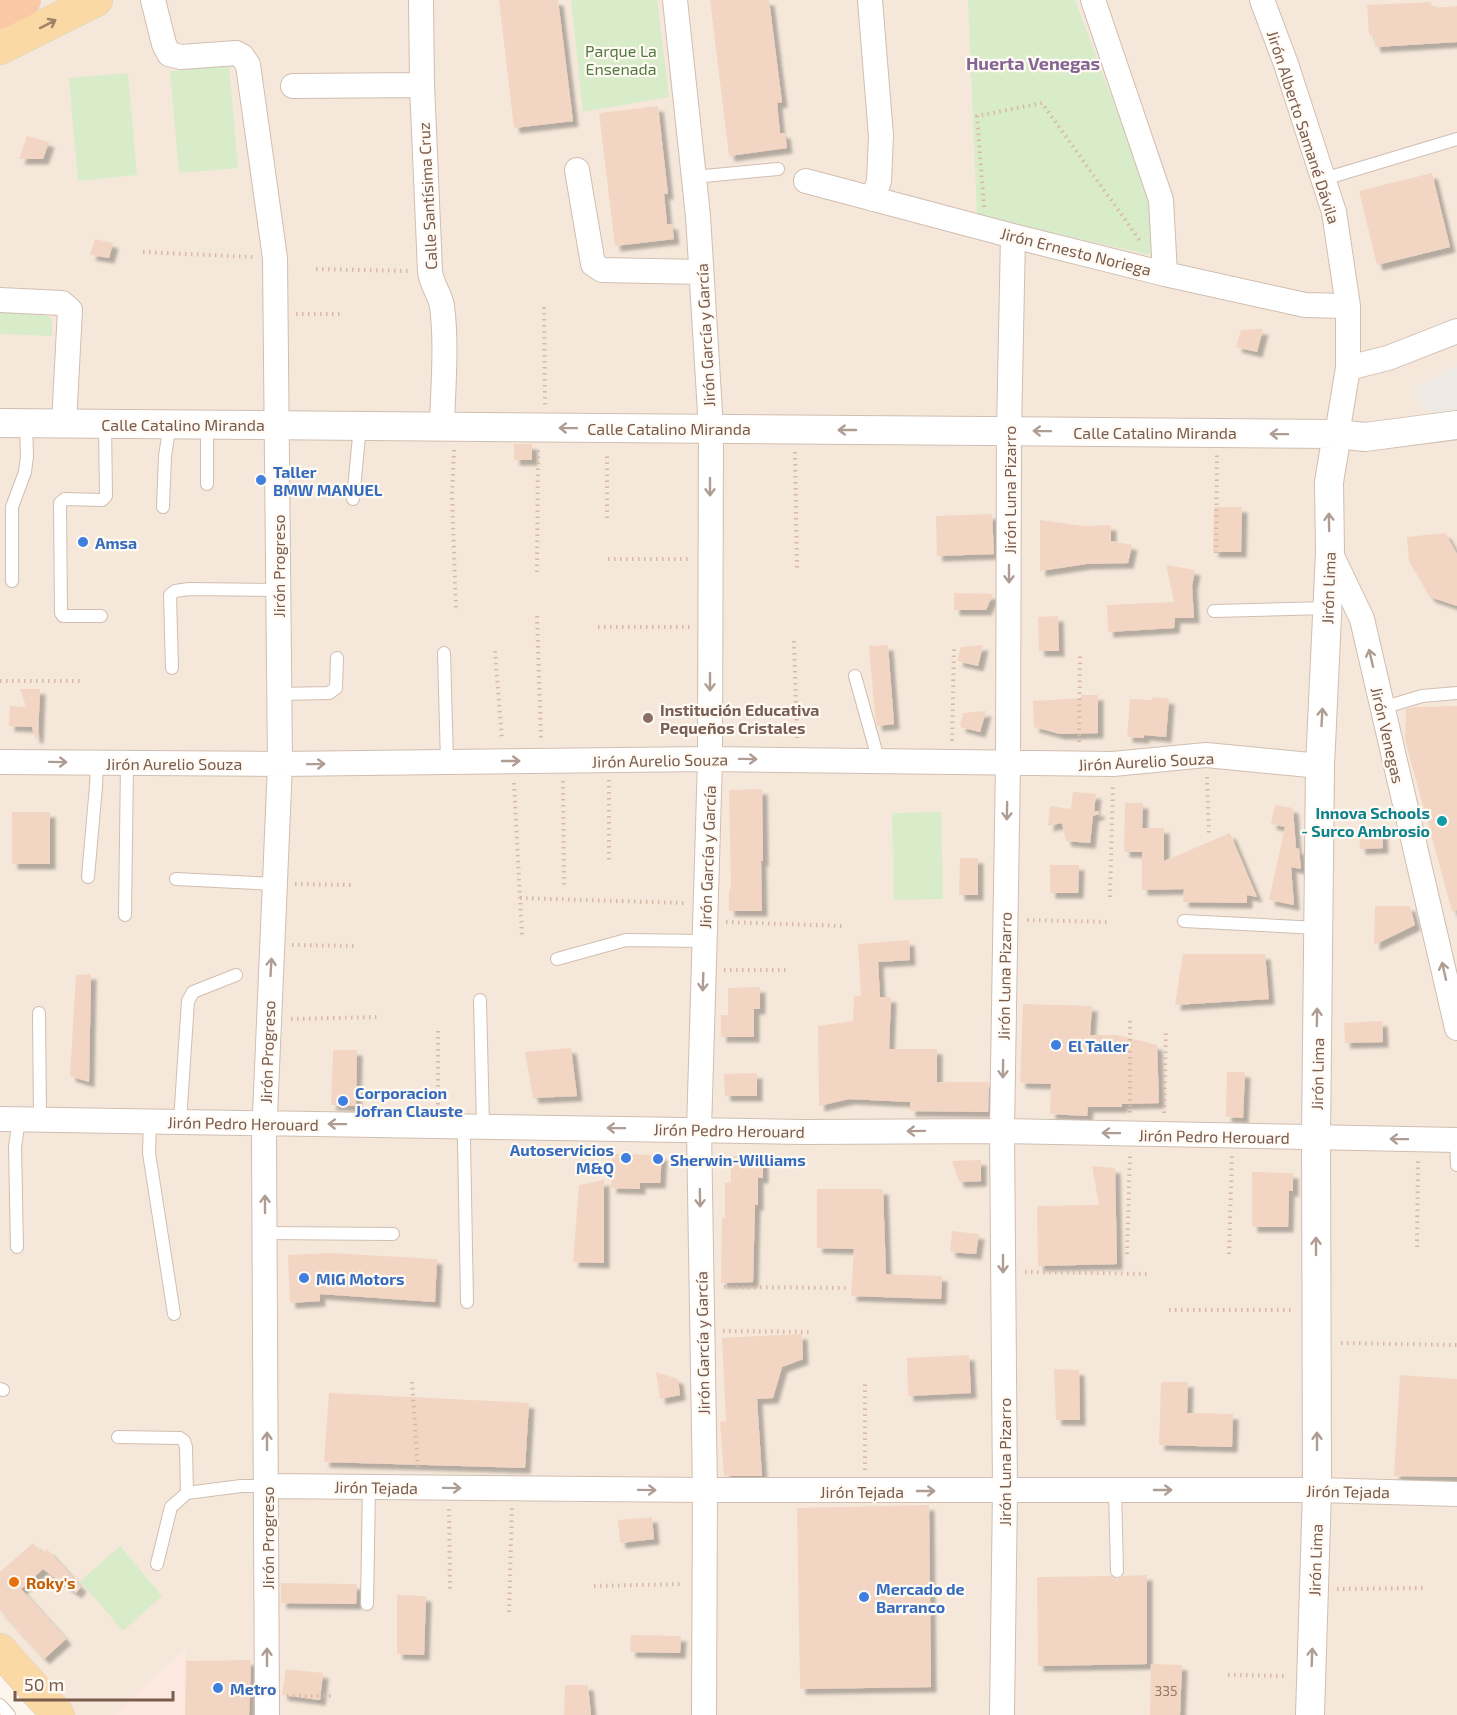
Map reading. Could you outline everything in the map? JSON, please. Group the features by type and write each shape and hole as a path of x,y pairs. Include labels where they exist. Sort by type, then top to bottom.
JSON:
{"highway":[{"path":"0,12 24,0"}],"main road":[{"path":"0,48 96,0"},
{"path":"0,1650 58,1715"}],"street":[{"name":"Jirón Progreso","path":"153,0 164,44 169,54 181,57 236,53 242,56 248,65 275,258 279,764 265,1123 267,1706"},
{"name":"Calle Santísima Cruz","path":"421,0 422,85 430,271 431,280 442,304 448,427"},
{"name":"Jirón García y García","path":"675,0 694,177 711,429 710,759 699,1130 705,1490 704,1715"},
{"path":"870,0 881,136 879,181 873,199"},
{"path":"1093,0 1161,200 1165,274"},
{"name":"Jirón Alberto Samané Dávila","path":"1262,0 1286,64 1334,212 1348,306 1348,368 1337,434"},
{"path":"293,86 422,85"},
{"path":"576,170 593,264 602,270 701,272"},
{"name":"Jirón Ernesto Noriega","path":"806,180 1165,274 1305,306 1348,306"},
{"name":"Jirón Luna Pizarro","path":"1002,1715 1005,1491 1002,1131 1013,236"},
{"path":"0,300 62,303 70,310 64,423"},
{"path":"1348,368 1388,358 1457,331"},
{"name":"Calle Catalino Miranda","path":"13,423 1337,434 1365,437 1457,425"},
{"name":"Jirón Lima","path":"1310,1715 1317,1490 1316,1138 1320,766 1330,552 1329,482 1337,434"},
{"name":"Jirón Venegas","path":"1330,552 1362,619 1457,1028"},
{"name":"Jirón Aurelio Souza","path":"0,762 279,764 710,759 1079,765 1206,755 1320,766"},
{"name":"Jirón Pedro Herouard","path":"20,1119 803,1132 1002,1131 1456,1140"},
{"name":"Jirón Tejada","path":"267,1486 865,1491 1317,1490 1457,1494"}],"lane":[{"path":"1324,179 1457,139"},
{"path":"694,177 778,169"},
{"path":"12,581 12,507 26,464 13,423"},
{"path":"101,616 63,616 61,613 60,503 64,499 102,500 106,496 105,424"},
{"path":"163,507 165,456 170,424"},
{"path":"207,424 207,484"},
{"path":"353,499 360,426"},
{"path":"172,668 170,595 174,591 189,589 278,590"},
{"path":"1214,611 1327,608"},
{"path":"444,653 447,762"},
{"path":"279,694 329,693 336,688 337,658"},
{"path":"855,676 879,762"},
{"path":"1382,708 1422,696 1457,693"},
{"path":"88,877 97,763"},
{"path":"125,915 127,763"},
{"path":"176,879 274,884"},
{"path":"1184,921 1318,928"},
{"path":"558,958 705,922"},
{"path":"180,1121 188,1000 193,992 236,975"},
{"path":"466,1302 464,1140 461,1126 480,1000"},
{"path":"17,1247 15,1147 39,1014"},
{"path":"150,1121 149,1153 174,1314"},
{"path":"1456,1140 1457,1165"},
{"path":"265,1233 393,1234"},
{"path":"118,1437 180,1438 186,1447 187,1493"},
{"path":"157,1564 171,1507 187,1493 241,1486 267,1486"},
{"path":"367,1604 369,1487"},
{"path":"1115,1490 1117,1571"},
{"path":"0,1664 47,1715"},
{"path":"0,1705 9,1715"}],"path":[{"path":"985,216 977,116 1042,103 1165,274"},
{"path":"143,252 275,258"},
{"path":"316,269 430,271"},
{"path":"537,572 544,307"},
{"path":"275,313 341,314"},
{"path":"448,427 456,612"},
{"path":"607,518 608,428"},
{"path":"795,429 797,568"},
{"path":"1216,553 1217,433"},
{"path":"608,559 710,559"},
{"path":"537,616 564,886"},
{"path":"598,627 710,628"},
{"path":"794,641 797,760"},
{"path":"952,763 954,649"},
{"path":"495,651 508,761 522,935"},
{"path":"1079,765 1080,656"},
{"path":"0,681 80,681"},
{"path":"1206,755 1209,834"},
{"path":"609,760 609,863"},
{"path":"1110,897 1113,764"},
{"path":"274,884 352,885"},
{"path":"520,898 705,922 842,926"},
{"path":"1005,919 1110,922"},
{"path":"272,945 357,946"},
{"path":"704,970 789,970"},
{"path":"269,1019 380,1017"},
{"path":"1127,1254 1130,1021"},
{"path":"1163,1134 1166,1030"},
{"path":"438,1031 461,1126"},
{"path":"1229,1254 1232,1136"},
{"path":"1417,1247 1418,1139"},
{"path":"1003,1271 1150,1274"},
{"path":"702,1287 849,1288"},
{"path":"1169,1310 1316,1310"},
{"path":"702,1330 812,1332"},
{"path":"1317,1342 1457,1345"},
{"path":"412,1382 420,1488"},
{"path":"865,1491 866,1384"},
{"path":"448,1488 450,1590"},
{"path":"509,1612 512,1488"},
{"path":"594,1586 705,1583"},
{"path":"1314,1589 1427,1588"},
{"path":"1228,1675 1311,1676"},
{"path":"267,1706 331,1696"}],"shaded area":[{"path":"0,0 1457,0 1457,1715 52,1715 0,1657"},
{"path":"1457,363 1457,418 1432,420 1412,389"},
{"path":"186,1648 185,1715 114,1715"}],"green space":[{"name":"Parque La Ensenada","path":"571,0 657,0 669,97 583,112"},
{"path":"968,0 1075,0 1155,214 1151,255 977,216"},
{"path":"229,65 238,168 179,173 170,71"},
{"path":"128,73 137,175 78,181 69,78"},
{"path":"0,311 48,316 52,320 52,336 0,334"},
{"path":"941,812 943,899 894,900 892,813"},
{"path":"120,1546 162,1596 123,1631 80,1581"}],"building":[{"path":"499,0 558,0 573,121 514,128"},
{"path":"710,0 769,0 782,102 777,103 780,133 785,133 787,148 729,156"},
{"path":"1431,2 1432,8 1457,6 1457,42 1375,47 1374,35 1369,35 1367,5"},
{"path":"658,106 668,194 664,194 667,224 672,224 674,239 615,246 599,113"},
{"path":"27,136 49,142 43,159 19,159"},
{"path":"1432,173 1450,247 1377,265 1359,191"},
{"path":"95,239 113,243 109,258 90,255"},
{"path":"1263,329 1257,352 1236,347 1241,330"},
{"path":"514,444 532,444 532,460 514,460"},
{"path":"1214,507 1242,507 1241,552 1213,552"},
{"path":"992,514 994,554 937,556 936,516"},
{"path":"1040,520 1084,526 1111,525 1111,541 1132,545 1128,563 1086,564 1040,571"},
{"path":"1445,533 1457,554 1457,606 1430,597 1409,561 1407,537"},
{"path":"1166,565 1195,570 1192,586 1194,618 1175,618 1174,628 1108,632 1107,605 1174,602"},
{"path":"954,593 993,594 986,610 954,610"},
{"path":"1058,616 1059,651 1039,651 1038,617"},
{"path":"888,645 894,724 877,726 869,646"},
{"path":"983,645 978,666 957,661 961,647"},
{"path":"20,689 40,689 38,738 35,738 32,727 9,726 10,706 26,707"},
{"path":"1081,695 1098,695 1098,733 1060,734 1034,727 1033,701 1081,698"},
{"path":"1153,697 1169,699 1166,737 1144,735 1144,738 1127,737 1130,699 1152,700"},
{"name":"Innova Schools - Surco Ambrosio","path":"1457,706 1457,910 1452,911 1405,740 1406,709"},
{"path":"986,711 980,732 960,727 963,713"},
{"path":"762,789 762,911 729,911 729,889 731,889 729,790"},
{"path":"1073,792 1096,794 1094,811 1099,811 1099,814 1093,816 1090,843 1066,841 1062,823 1048,826 1050,806 1071,809"},
{"path":"1125,803 1143,803 1142,828 1164,828 1164,861 1230,833 1257,897 1247,895 1247,903 1183,902 1184,889 1142,890 1142,852 1124,852"},
{"path":"1275,805 1293,808 1296,848 1299,849 1301,869 1291,867 1294,905 1269,900 1285,827 1271,824"},
{"path":"12,812 50,812 50,864 12,864"},
{"path":"1382,827 1383,848 1360,849 1359,829"},
{"path":"960,858 978,858 978,895 959,895"},
{"path":"1050,865 1079,865 1078,893 1050,893"},
{"path":"1375,906 1410,906 1415,925 1374,945"},
{"path":"909,940 910,960 878,962 880,997 891,997 889,1049 937,1049 937,1082 989,1082 988,1112 910,1111 910,1102 849,1099 819,1106 818,1026 853,1021 854,996 861,996 858,944"},
{"path":"1183,954 1265,954 1269,999 1175,1005"},
{"path":"91,974 89,1082 70,1076 76,975"},
{"path":"760,987 760,1009 754,1009 754,1037 721,1037 721,1015 728,1015 728,988"},
{"path":"1023,1004 1092,1006 1090,1035 1118,1035 1157,1045 1159,1103 1122,1104 1122,1107 1088,1107 1087,1116 1050,1114 1051,1084 1020,1083"},
{"path":"1382,1021 1383,1042 1345,1043 1344,1023"},
{"path":"571,1048 577,1096 533,1098 525,1052"},
{"path":"333,1050 357,1050 356,1106 331,1105"},
{"path":"1227,1072 1245,1072 1243,1118 1226,1117"},
{"path":"757,1073 757,1096 725,1096 724,1074"},
{"path":"612,1154 662,1155 660,1183 640,1183 640,1189 611,1188"},
{"path":"730,1156 763,1156 763,1178 758,1178 758,1205 755,1205 753,1282 721,1283 722,1218 725,1218 725,1183 731,1182"},
{"path":"981,1160 981,1181 959,1182 952,1161"},
{"path":"1092,1166 1115,1168 1117,1264 1038,1266 1037,1206 1099,1205"},
{"path":"1252,1172 1293,1173 1293,1191 1289,1191 1288,1227 1252,1227"},
{"path":"604,1180 604,1263 573,1262 579,1185"},
{"path":"817,1189 883,1189 886,1274 942,1276 941,1299 851,1296 854,1249 817,1248"},
{"path":"952,1231 979,1234 976,1254 950,1252"},
{"path":"330,1253 437,1259 435,1302 320,1294 320,1301 290,1303 288,1255"},
{"path":"802,1334 803,1359 782,1367 773,1398 757,1399 762,1476 724,1476 720,1422 726,1421 722,1338"},
{"path":"969,1355 971,1393 908,1396 907,1358"},
{"path":"1054,1369 1079,1370 1080,1420 1056,1420"},
{"path":"656,1372 678,1379 680,1395 660,1399"},
{"path":"1400,1375 1457,1379 1457,1477 1394,1476"},
{"path":"1161,1382 1188,1382 1187,1413 1233,1414 1232,1447 1159,1445"},
{"path":"329,1393 529,1403 525,1468 324,1462"},
{"name":"Mercado de Barranco","path":"929,1505 931,1687 800,1689 797,1508"},
{"path":"652,1517 654,1539 620,1543 618,1520"},
{"path":"33,1543 42,1553 47,1549 81,1587 76,1593 43,1569 21,1589 66,1639 44,1659 0,1610 0,1572"},
{"path":"1147,1575 1147,1664 1038,1666 1037,1577 1111,1576 1117,1579 1124,1576"},
{"path":"281,1583 357,1584 356,1604 281,1603"},
{"path":"397,1595 426,1596 424,1655 397,1654"},
{"path":"631,1635 681,1636 680,1653 630,1652"},
{"name":"Metro","path":"251,1660 249,1715 185,1715 186,1661"},
{"path":"1151,1664 1182,1665 1180,1715 1150,1715"},
{"path":"286,1669 323,1673 320,1700 282,1695"},
{"path":"565,1685 588,1685 591,1715 564,1715"}],"place":[{"name":"Taller BMW MANUEL","path":"261,480"},
{"name":"Amsa","path":"83,542"},
{"name":"Institución Educativa Pequeños Cristales","path":"648,718"},
{"name":"Innova Schools - Surco Ambrosio","path":"1442,821"},
{"name":"El Taller","path":"1056,1045"},
{"name":"Corporacion Jofran Clauste","path":"343,1101"},
{"name":"Autoservicios M&Q","path":"626,1158"},
{"name":"Sherwin-Williams","path":"658,1159"},
{"name":"MIG Motors","path":"304,1278"},
{"name":"Roky's","path":"14,1582"},
{"name":"Mercado de Barranco","path":"864,1597"},
{"name":"Metro","path":"218,1688"}],"district":[{"name":"Huerta Venegas","path":"1033,63"}]}
